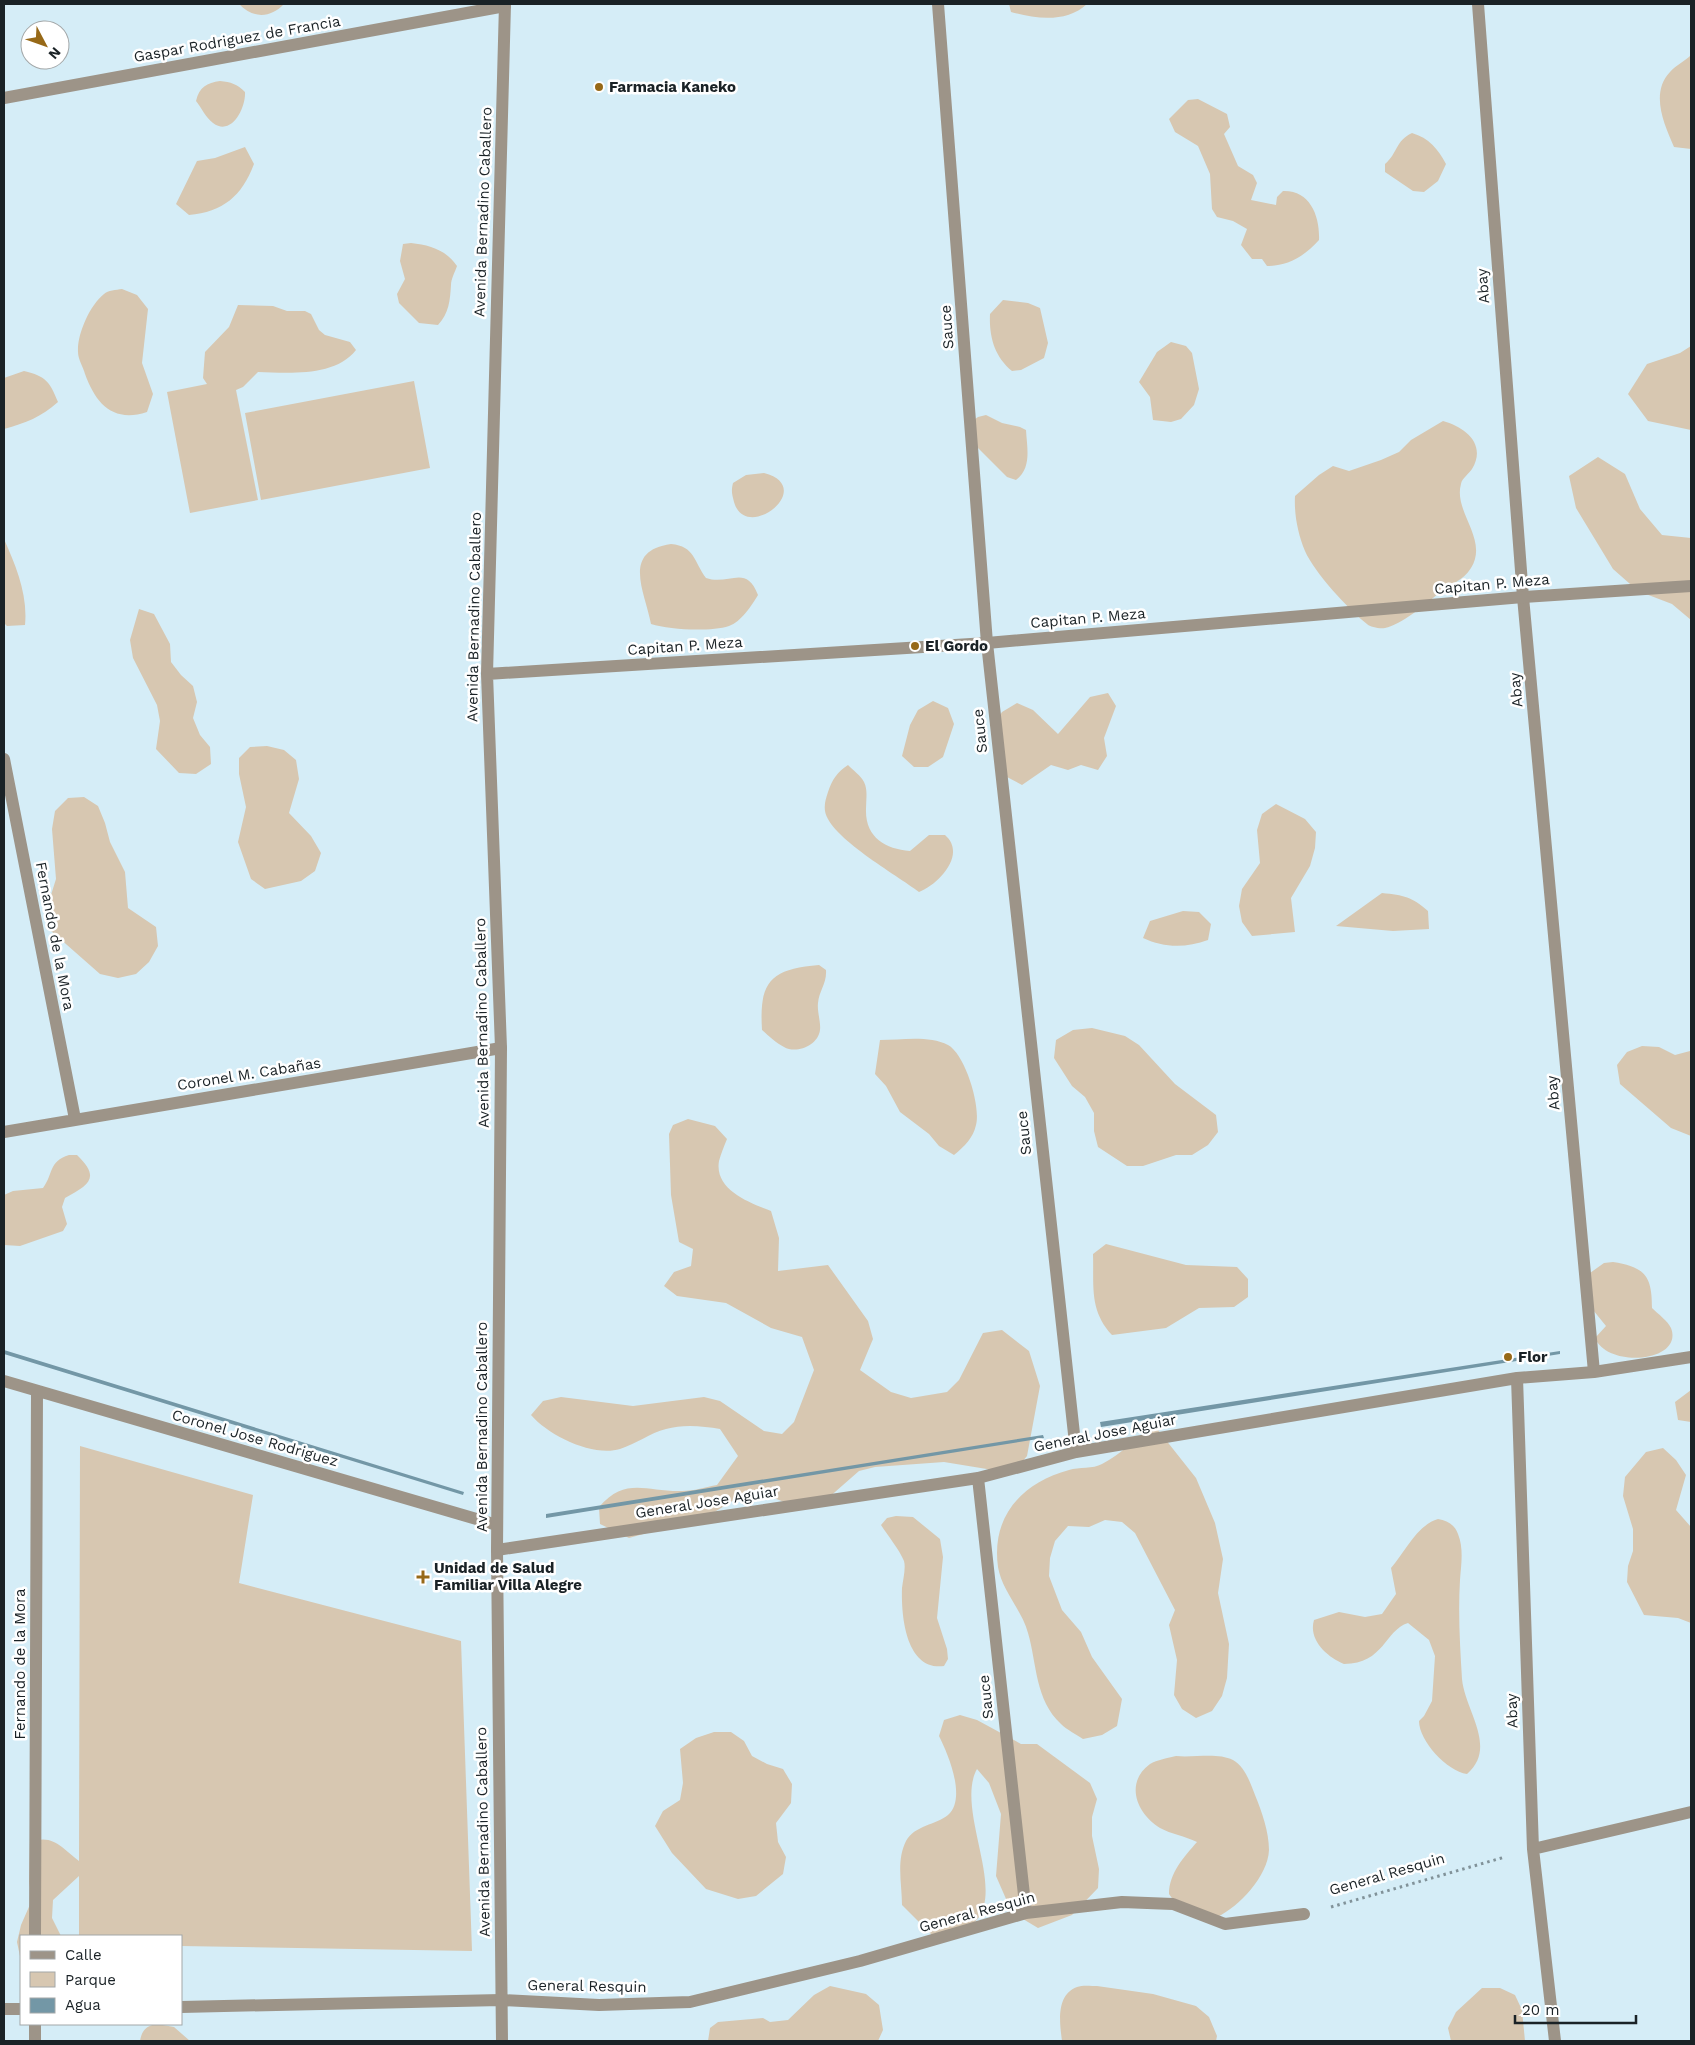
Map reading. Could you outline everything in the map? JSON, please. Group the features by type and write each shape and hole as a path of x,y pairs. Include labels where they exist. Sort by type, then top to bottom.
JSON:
{"street":[{"name":"Sauce","path":"938,4 987,643 1076,1452"},
{"name":"Abay","path":"1478,4 1523,597 1594,1372"},
{"name":"Gaspar Rodriguez de Francia","path":"4,98 505,5"},
{"name":"Avenida Bernadino Caballero","path":"502,2041 497,1550 501,1048 487,674 505,5"},
{"name":"Capitan P. Meza","path":"487,674 987,643 1523,597 1691,586"},
{"name":"Fernando de la Mora","path":"4,759 75,1119"},
{"name":"Coronel M. Cabañas","path":"4,1132 501,1048"},
{"name":"General Jose Aguiar","path":"497,1550 978,1478 1076,1452 1517,1378 1594,1372 1691,1357"},
{"name":"Abay","path":"1517,1378 1532,1850 1555,2041"},
{"name":"Coronel Jose Rodriguez","path":"4,1381 497,1525"},
{"name":"Fernando de la Mora","path":"35,1935 37,1391"},
{"name":"Sauce","path":"978,1478 1026,1912"},
{"path":"1532,1850 1691,1812"},
{"name":"General Resquin","path":"182,2006 501,2000 599,2004 690,2002 860,1961 1026,1912 1122,1902 1173,1904 1224,1924 1304,1914"},
{"path":"4,2009 20,2010"},
{"path":"35,2025 35,2041"}],"path":[{"name":"General Resquin","path":"1304,1914 1532,1850"}],"green space":[{"path":"239,4 284,4 273,12 262,15 250,12"},
{"path":"1009,4 1087,4 1079,10 1061,17 1041,18 1011,12"},
{"path":"1691,55 1691,149 1674,147 1663,119 1660,99 1664,80 1672,70"},
{"path":"220,81 234,84 245,92 243,105 237,118 226,126 220,126 210,121 196,101 199,92 204,86"},
{"path":"1198,99 1227,114 1230,127 1224,134 1238,166 1253,175 1257,183 1251,200 1276,205 1277,197 1283,191 1300,195 1312,206 1318,222 1319,240 1296,259 1275,266 1267,266 1262,259 1252,259 1241,245 1247,229 1233,221 1217,217 1212,209 1210,174 1198,146 1175,132 1169,119 1188,100"},
{"path":"1412,133 1432,145 1446,164 1438,181 1424,192 1413,191 1385,172 1385,164 1399,143"},
{"path":"245,147 254,164 244,185 230,200 212,210 189,215 176,204 197,161 215,158"},
{"path":"403,244 425,245 443,252 457,266 452,280 445,316 438,325 419,323 399,303 397,294 405,279 400,261"},
{"path":"122,289 137,295 148,309 142,363 153,394 147,412 135,415 115,413 100,402 89,385 78,355 78,345 82,329 89,312 106,293"},
{"path":"1003,300 1028,303 1040,308 1048,343 1044,358 1021,370 1012,371 1006,365 997,352 992,338 990,314"},
{"path":"238,305 273,306 287,311 305,311 311,314 319,330 325,335 350,342 356,350 347,359 336,365 311,372 258,372 243,387 236,390 258,500 190,513 167,392 207,384 203,378 205,352 229,327"},
{"path":"1171,342 1186,346 1192,353 1199,389 1194,405 1181,419 1171,422 1153,420 1150,397 1139,382 1157,352"},
{"path":"1691,346 1691,430 1648,421 1628,394 1647,364 1680,353"},
{"path":"24,371 37,375 46,381 58,402 33,419 4,429 4,378"},
{"path":"414,381 430,468 261,500 245,413"},
{"path":"986,415 1002,423 1026,430 1026,464 1021,475 1016,480 1007,477 977,447 971,422 978,417"},
{"path":"1443,421 1466,432 1475,444 1477,452 1472,469 1462,482 1460,494 1462,505 1474,536 1475,557 1471,568 1464,576 1413,614 1391,626 1383,628 1373,627 1368,625 1342,600 1324,580 1310,560 1298,531 1295,496 1319,475 1333,466 1349,471 1381,460 1399,452 1411,440"},
{"path":"1598,457 1625,474 1640,509 1662,535 1691,538 1691,620 1672,604 1638,591 1613,569 1576,508 1569,476"},
{"path":"764,473 779,480 784,489 781,499 774,508 763,515 751,517 741,513 734,502 733,483 746,475"},
{"path":"4,539 17,570 23,592 25,625 7,626 4,623"},
{"path":"671,544 679,545 689,551 706,578 722,580 742,578 748,580 753,585 758,595 738,621 721,628 701,630 669,628 651,624 640,575 641,564 646,555 656,548"},
{"path":"139,609 154,614 170,644 171,662 193,686 197,702 193,718 200,735 210,747 211,764 196,774 179,773 156,749 160,721 157,705 133,658 130,640"},
{"path":"1108,693 1116,706 1104,738 1107,756 1098,770 1081,765 1068,770 1051,765 1022,785 1007,777 993,726 1002,712 1017,703 1033,710 1058,734 1090,697"},
{"path":"933,701 948,708 954,724 943,757 928,767 914,767 902,756 910,725 918,710"},
{"path":"267,746 284,750 296,760 299,779 289,813 311,836 321,853 315,871 301,881 265,889 251,879 238,842 246,807 239,774 239,758 250,747"},
{"path":"848,765 864,782 867,819 869,827 878,840 892,848 910,851 929,835 945,835 951,843 953,851 948,868 927,888 919,892 851,844 829,821 825,811 825,801 828,792 835,777"},
{"path":"84,797 98,806 110,842 125,872 128,908 156,927 158,946 149,962 136,974 118,978 100,974 50,930 45,914 56,879 52,829 55,811 68,798"},
{"path":"1276,804 1305,819 1316,832 1315,848 1310,866 1291,898 1295,932 1252,936 1242,922 1239,906 1242,889 1260,863 1257,830 1262,814"},
{"path":"1382,893 1407,898 1422,906 1428,911 1429,929 1393,931 1336,926"},
{"path":"1183,911 1199,912 1211,924 1208,940 1175,946 1159,944 1143,938 1150,921"},
{"path":"819,965 826,970 826,975 818,1003 820,1030 818,1036 806,1047 794,1050 789,1049 778,1044 762,1030 763,1000 766,989 771,981 789,970"},
{"path":"1092,1028 1125,1036 1139,1045 1175,1084 1216,1115 1218,1132 1208,1145 1192,1155 1176,1155 1143,1166 1127,1166 1098,1147 1094,1131 1094,1113 1085,1097 1072,1086 1054,1058 1056,1040 1073,1030"},
{"path":"880,1040 932,1040 948,1045 960,1059 966,1069 974,1094 977,1116 975,1130 971,1138 954,1155 939,1146 929,1134 900,1112 886,1086 875,1074"},
{"path":"1642,1046 1659,1047 1675,1055 1690,1051 1691,1048 1691,1136 1671,1128 1620,1084 1617,1065 1627,1052"},
{"path":"688,1119 715,1126 727,1139 719,1161 719,1171 722,1180 728,1187 735,1194 771,1211 779,1238 778,1271 828,1265 868,1321 873,1339 860,1370 891,1392 911,1398 947,1392 959,1380 983,1333 1002,1330 1029,1351 1040,1386 1027,1456 1016,1469 999,1471 944,1462 875,1467 859,1471 819,1506 803,1509 771,1497 739,1497 708,1516 629,1538 600,1524 599,1507 609,1497 618,1492 637,1488 686,1491 717,1485 738,1456 720,1429 700,1426 679,1426 666,1429 620,1449 609,1451 585,1447 560,1437 539,1423 531,1415 543,1401 561,1397 633,1406 704,1397 720,1401 764,1431 782,1434 794,1422 814,1370 802,1337 771,1328 726,1303 677,1296 664,1286 674,1272 691,1266 693,1249 679,1242 671,1195 669,1134 673,1125"},
{"path":"69,1155 77,1155 89,1170 90,1175 86,1185 65,1198 62,1207 67,1224 63,1231 20,1246 4,1245 4,1195 13,1191 43,1188 54,1165"},
{"path":"1106,1244 1186,1265 1237,1267 1248,1279 1248,1297 1234,1307 1199,1308 1166,1328 1112,1335 1099,1316 1093,1287 1093,1254"},
{"path":"1613,1262 1633,1267 1645,1275 1651,1288 1652,1308 1670,1325 1672,1339 1666,1348 1656,1354 1643,1357 1628,1357 1614,1354 1603,1348 1595,1338 1606,1326 1589,1305 1590,1273 1604,1263"},
{"path":"1691,1390 1691,1422 1678,1420 1675,1402"},
{"path":"1154,1425 1196,1478 1215,1523 1223,1559 1218,1593 1229,1644 1227,1678 1222,1696 1212,1711 1196,1718 1182,1709 1174,1695 1177,1660 1169,1625 1175,1610 1135,1533 1122,1522 1105,1520 1089,1527 1068,1526 1055,1541 1050,1558 1049,1576 1062,1610 1081,1632 1092,1657 1122,1699 1117,1726 1102,1735 1083,1739 1061,1724 1046,1704 1038,1681 1028,1633 1000,1576 997,1549 1000,1532 1005,1517 1013,1504 1037,1483 1069,1470 1094,1467 1102,1464"},
{"path":"80,1446 253,1495 239,1583 461,1641 472,1951 182,1946 182,1935 79,1935 79,1876 53,1900 52,1918 60,1935 20,1935 20,1956 17,1942 21,1925 32,1900 29,1882 30,1843 38,1840 51,1841 79,1861"},
{"path":"1663,1448 1676,1460 1686,1475 1676,1510 1691,1527 1691,1623 1678,1618 1644,1615 1627,1582 1628,1566 1633,1551 1633,1529 1623,1496 1625,1477 1646,1452"},
{"path":"896,1516 913,1517 940,1539 943,1557 937,1618 947,1649 948,1659 944,1666 931,1665 921,1660 908,1639 902,1600 905,1564 881,1525 887,1518"},
{"path":"1438,1519 1448,1522 1455,1528 1461,1545 1459,1617 1462,1679 1480,1741 1480,1752 1476,1763 1467,1774 1459,1772 1443,1761 1429,1746 1420,1729 1419,1721 1432,1701 1435,1656 1429,1640 1408,1623 1394,1632 1376,1653 1368,1659 1357,1663 1344,1664 1331,1657 1320,1647 1316,1641 1313,1627 1314,1620 1339,1612 1365,1617 1382,1614 1396,1594 1391,1568 1418,1533 1431,1522"},
{"path":"960,1715 977,1720 1021,1744 1037,1744 1090,1783 1097,1799 1092,1817 1092,1836 1099,1869 1098,1888 1072,1915 1038,1928 1010,1908 996,1876 1001,1814 989,1783 977,1769 972,1785 972,1803 985,1885 985,1902 979,1917 960,1936 932,1935 902,1905 900,1865 906,1841 920,1828 948,1815 956,1798 956,1787 951,1764 939,1736 944,1720"},
{"path":"714,1732 731,1732 744,1741 752,1756 767,1764 783,1769 792,1784 791,1803 776,1823 778,1842 786,1857 783,1874 756,1896 738,1899 706,1889 672,1853 655,1826 663,1811 680,1800 683,1783 680,1749 696,1738"},
{"path":"1176,1756 1220,1756 1233,1760 1244,1771 1249,1780 1265,1822 1269,1850 1264,1870 1251,1890 1243,1898 1217,1917 1174,1901 1169,1894 1174,1872 1197,1842 1160,1828 1145,1815 1137,1798 1137,1780 1142,1772 1150,1764"},
{"path":"830,1986 866,1994 879,2005 883,2030 878,2041 708,2041 710,2028 718,2022 763,2018 770,2022 788,2020 814,1995"},
{"path":"1097,1986 1153,1994 1196,2006 1209,2017 1217,2036 1216,2041 1062,2041 1060,2011 1065,1997 1077,1987"},
{"path":"1482,1988 1500,1988 1515,1995 1522,2010 1525,2041 1451,2041 1448,2028 1456,2012"},
{"path":"163,2025 174,2027 190,2041 140,2041 145,2029 150,2026"}],"water":[{"path":"4,1350 464,1492 463,1495 4,1354"},
{"path":"1560,1351 1560,1354 1101,1427 1100,1422"},
{"path":"1043,1435 1044,1438 546,1518 546,1514"}],"place":[{"name":"Farmacia Kaneko","path":"599,87"},
{"name":"El Gordo","path":"915,646"},
{"name":"Flor","path":"1508,1357"},
{"name":"Unidad de Salud Familiar Villa Alegre","path":"423,1577"}]}
